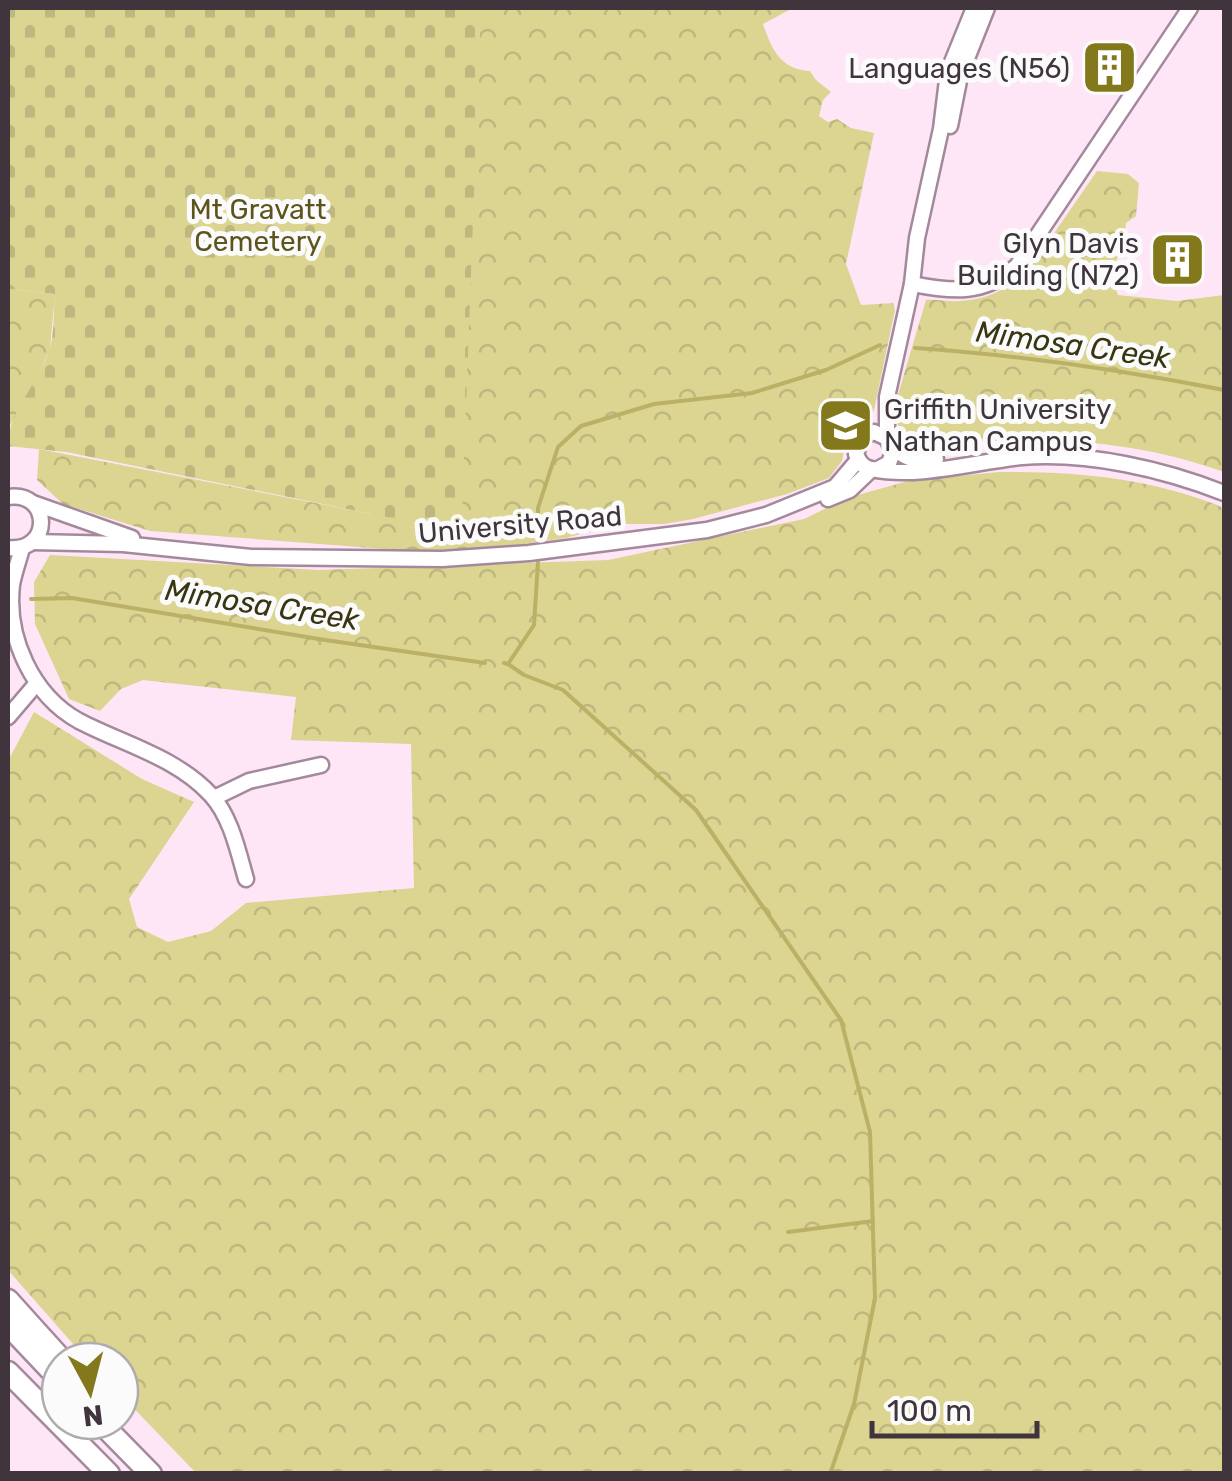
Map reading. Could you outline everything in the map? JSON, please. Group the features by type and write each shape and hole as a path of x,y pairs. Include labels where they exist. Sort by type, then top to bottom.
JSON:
{"highway":[{"path":"8,1300 45,1341"},
{"path":"8,1325 40,1359"},
{"path":"8,1372 109,1474"},
{"path":"119,1441 151,1474"},
{"path":"136,1441 166,1474"}],"street":[{"path":"912,284 913,262 942,128 948,72 974,8"},
{"path":"987,8 960,76 886,396 868,433 858,441 858,460 875,469 905,472 1028,457 1071,459 1157,471 1224,494"},
{"path":"912,284 957,292 975,290 1004,277 1017,266 1190,8"},
{"path":"770,514 850,490 889,462 886,396"},
{"path":"868,433 878,432 905,458 916,461 996,451 1049,450 1162,466 1224,485"},
{"name":"University Road","path":"21,546 166,548 251,557 467,558 594,546 707,530 770,514 835,487 858,460"},
{"name":"University Road","path":"8,497 22,497 119,535 166,548"},
{"path":"12,584 21,546 41,527 33,503"},
{"path":"8,567 12,620 21,653 38,683 56,706 178,770 214,798 230,827 246,879"},
{"path":"8,717 38,683"},
{"path":"214,798 249,781 320,765"}],"green space":[{"name":"Mt Gravatt Cemetery","path":"8,8 481,8 462,512 441,528 66,452 8,446 13,421 49,351 55,294 8,289"},
{"path":"455,8 820,8 789,10 763,24 784,62 810,71 831,92 823,100 819,116 828,122 837,119 851,128 874,133 846,264 861,305 893,303 895,310 874,410 866,424 846,441 842,461 829,478 787,494 693,519 664,524 617,524 566,538 451,554 150,531 63,504 37,480 39,449 372,514"},
{"path":"1097,171 1128,174 1139,183 1136,216 1126,223 1123,245 1112,270 1118,295 1177,301 1224,295 1224,472 1113,445 1037,440 923,448 913,442 892,415 926,300 979,298 1005,288 1028,271"},
{"path":"8,289 55,294 50,349 31,393 8,428"},
{"path":"999,472 1057,473 1142,483 1224,508 1224,1473 196,1473 140,1415 140,1341 70,1341 8,1270 8,761 34,712 142,779 194,802 129,899 137,927 168,942 211,931 246,903 414,888 411,744 291,740 296,697 143,680 121,689 100,711 69,699 35,624 34,582 50,555 319,570 608,560 804,519 847,498 908,481"}],"waterway":[{"name":"Mimosa Creek","path":"538,535 538,508 558,447 581,426 654,404 752,393 826,370 880,345"},
{"name":"Mimosa Creek","path":"915,348 1070,364 1224,390"},
{"name":"Mimosa Creek","path":"504,663 508,664 534,625 538,562"},
{"name":"Mimosa Creek","path":"31,599 72,598 485,663"},
{"path":"508,664 524,675 563,690 696,810 841,1020 870,1132 875,1298 854,1404 830,1474"},
{"path":"788,1232 873,1221"}],"place":[{"name":"Languages (N56)","path":"1109,68"},
{"name":"Glyn Davis Building (N72)","path":"1178,259"},
{"name":"Griffith University Nathan Campus","path":"845,425"}]}
